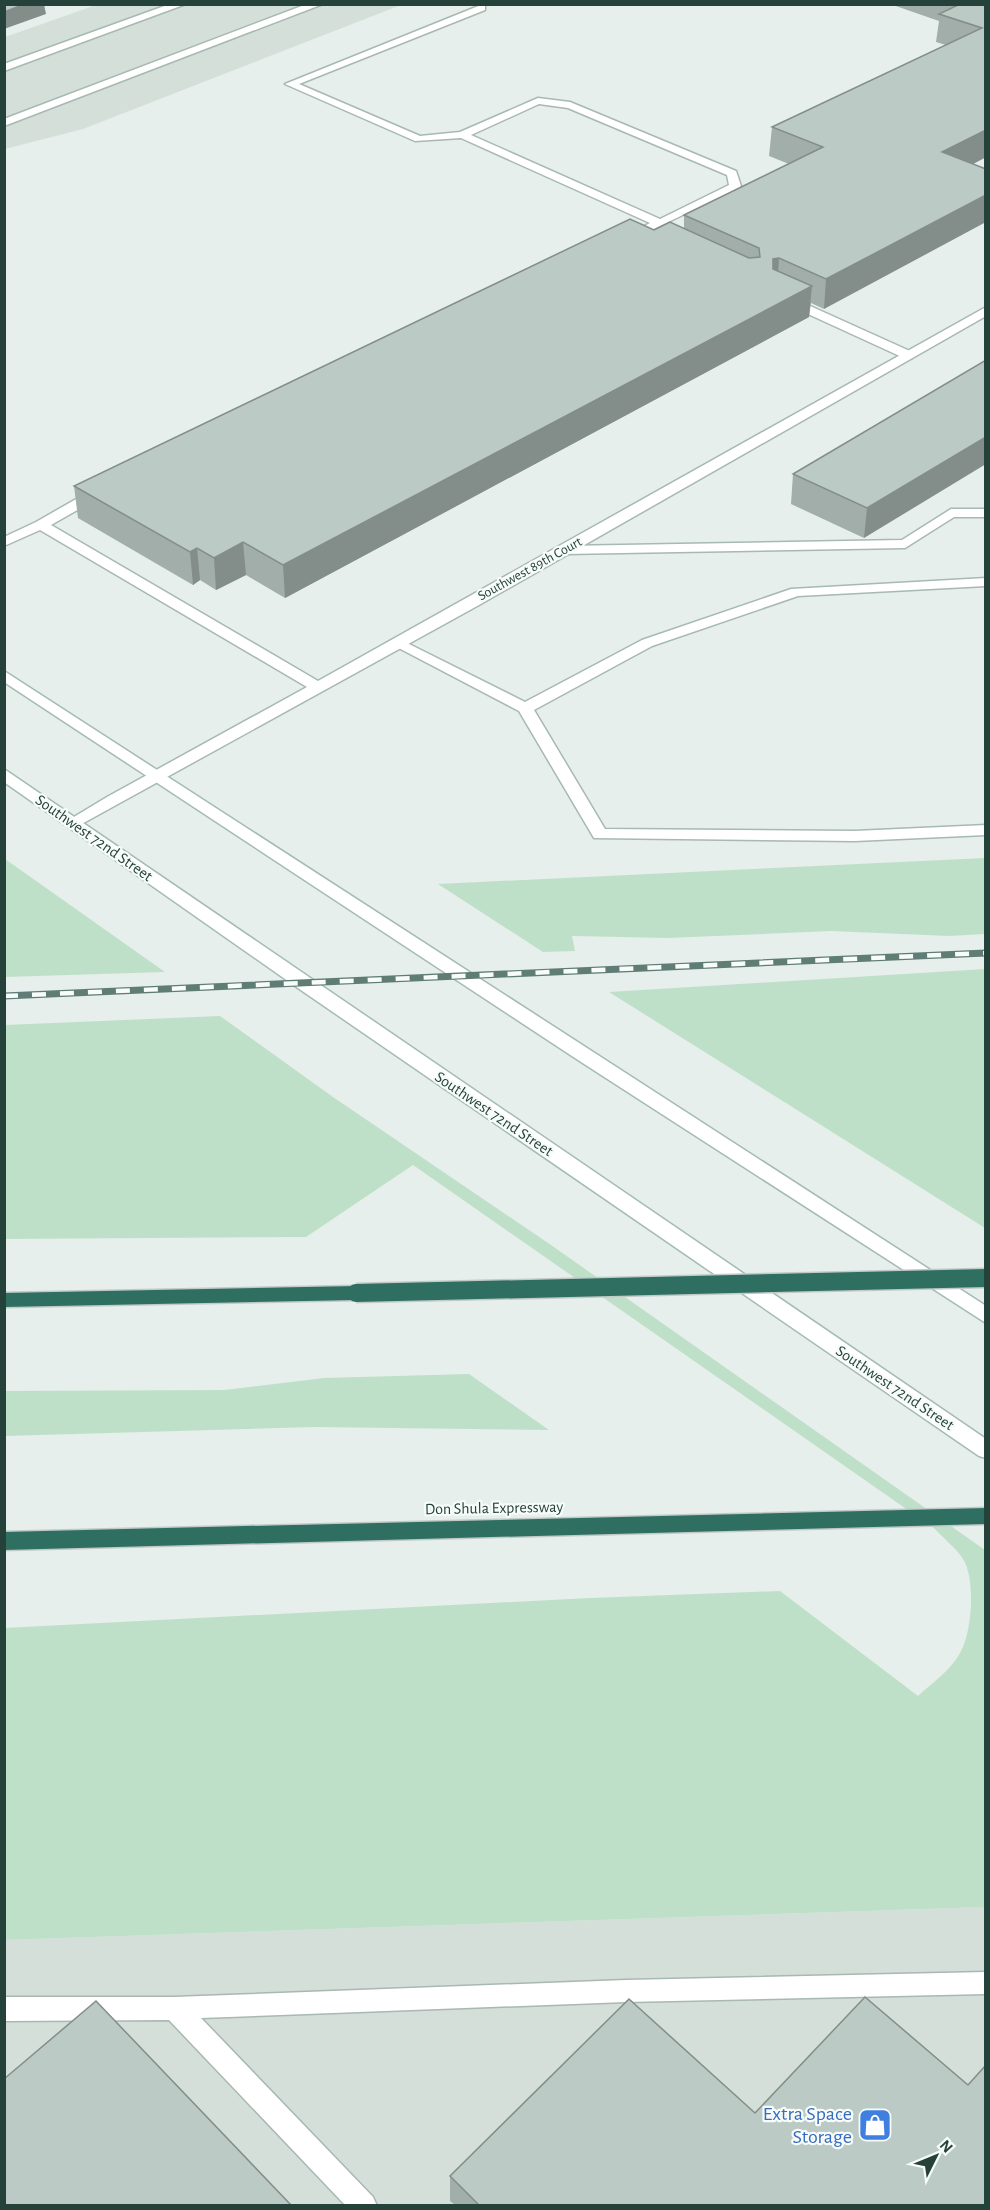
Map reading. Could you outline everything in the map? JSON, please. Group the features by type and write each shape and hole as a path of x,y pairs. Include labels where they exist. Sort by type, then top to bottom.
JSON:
{"highway":[{"path":"4,1300 986,1278"},
{"name":"Don Shula Expressway","path":"4,1541 986,1516"}],"street":[{"path":"4,68 181,4"},
{"path":"4,123 318,4"},
{"path":"481,8 290,84 419,139 462,135 538,101 570,105 732,173 735,186 634,235 660,242"},
{"path":"462,135 660,223"},
{"path":"776,294 908,355"},
{"name":"Southwest 89th Court","path":"72,823 398,644 986,311"},
{"path":"4,542 41,525 112,484"},
{"path":"565,550 905,544 951,513 986,513"},
{"path":"41,525 317,687"},
{"path":"525,708 647,643 796,592 986,582"},
{"path":"398,644 525,708 600,834 855,836 986,830"},
{"path":"4,675 986,1316"},
{"name":"Southwest 72nd Street","path":"4,774 310,989 986,1450"},
{"path":"4,2009 174,2008 626,1991 986,1983"},
{"path":"174,2008 364,2205"}],"shaded area":[{"path":"96,5 401,5 83,129 5,149 5,37"},
{"path":"985,1907 985,2205 5,2205 4,1940"}],"green space":[{"path":"985,858 985,934 949,936 831,931 668,938 572,936 575,951 543,952 438,884"},
{"path":"5,859 165,972 5,977"},
{"path":"985,969 985,1228 609,992"},
{"path":"220,1016 985,1550 985,1907 5,1940 4,1628 590,1598 780,1591 918,1696 952,1665 960,1653 967,1633 971,1593 967,1568 960,1555 935,1529 413,1165 306,1237 5,1239 5,1025"},
{"path":"469,1374 549,1430 314,1427 5,1436 5,1391 224,1390 324,1378"}],"building":[{"path":"4,4 25,4 4,12"},
{"path":"960,4 986,4 986,130 942,152 986,169 986,195 826,279 779,258 773,259 773,269 812,286 283,565 243,542 214,558 197,548 190,552 74,486 630,219 654,230 670,222 749,258 760,257 759,248 684,215 823,147 772,127 982,28 939,14"},
{"path":"986,360 986,437 867,508 793,474"},
{"name":"Extra Space Storage","path":"865,1997 968,2085 986,2065 986,2205 479,2205 450,2176 629,1999 755,2113"},
{"path":"96,2001 291,2205 4,2205 4,2079"}],"railway":[{"path":"4,996 986,953"}],"place":[{"name":"Extra Space Storage","path":"875,2125"}]}
